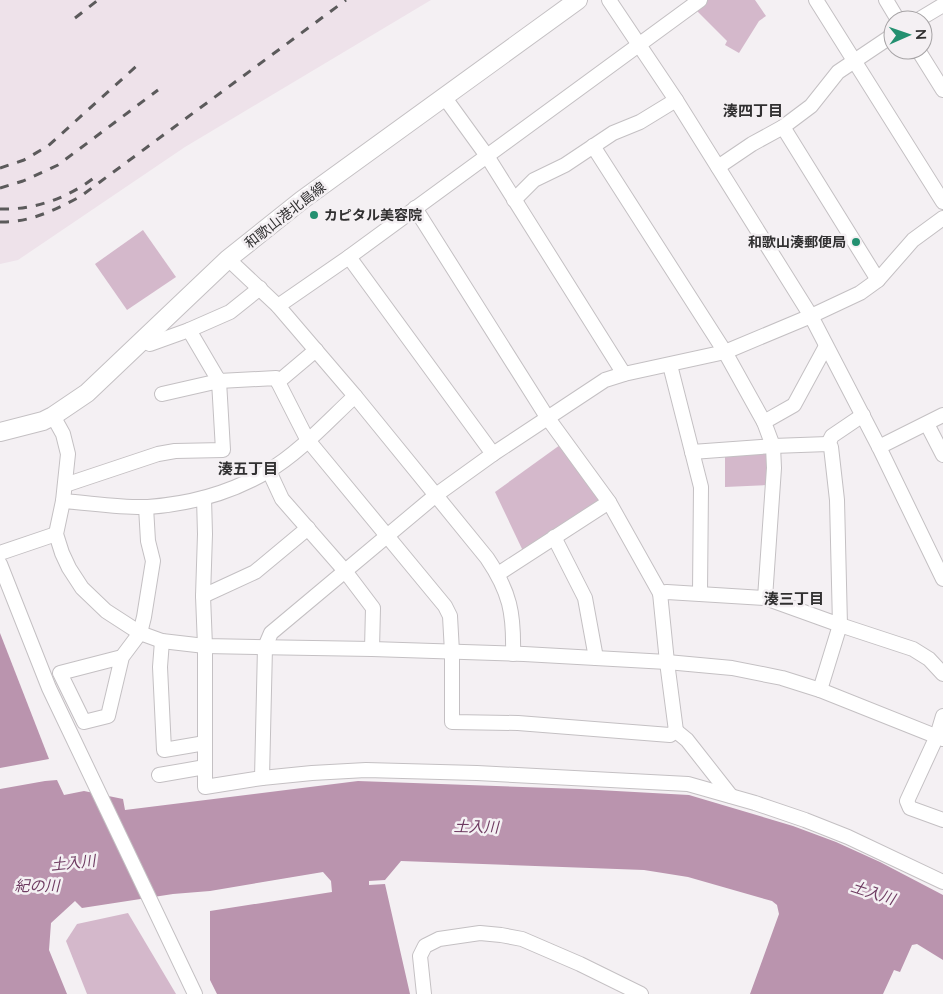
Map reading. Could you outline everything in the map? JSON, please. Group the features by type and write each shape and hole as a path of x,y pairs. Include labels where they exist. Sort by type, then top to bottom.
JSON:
{"main road":[{"name":"和歌山港北島線","path":"0,432 43,421 87,393 228,260 302,200 578,0"}],"street":[{"path":"609,0 676,100 811,316 863,415 943,578"},
{"path":"278,306 349,257 700,0"},
{"path":"816,0 943,202"},
{"path":"718,167 752,144 783,127 810,106 838,72 883,42"},
{"path":"924,60 943,90"},
{"path":"445,98 487,156 624,374"},
{"path":"514,200 534,180 565,165 613,133 640,122 676,100"},
{"path":"783,127 878,280"},
{"path":"593,146 725,352 764,422 773,446 774,468 765,598"},
{"path":"415,208 547,417 609,502 660,593 676,731 687,740 732,796"},
{"path":"262,778 265,647 271,633 436,495 492,454 606,380 624,374 725,352 860,293 878,280 913,240 943,218"},
{"path":"349,257 492,454"},
{"path":"228,260 278,306 316,350 436,495 498,574 508,595 511,610 513,654"},
{"path":"143,341 150,344 230,312 260,288"},
{"path":"65,485 175,450 223,450 218,381 189,330"},
{"path":"764,422 794,405 826,346"},
{"path":"278,382 316,350"},
{"path":"670,365 701,487 700,593"},
{"path":"162,394 218,381 276,378 307,440 445,606 450,616 452,722 518,723 670,735 676,731"},
{"path":"64,501 146,507 204,498 231,490 269,470 307,440 355,396"},
{"path":"828,444 832,436 863,415"},
{"path":"53,416 67,444 68,454 64,501 56,534 69,568 82,588 106,611 140,633 162,641 205,646 513,654 667,662 732,668 782,678 820,690 940,738"},
{"path":"879,448 943,416"},
{"path":"927,424 943,455"},
{"path":"692,452 828,444"},
{"path":"820,690 840,624 837,500 831,447 828,444"},
{"path":"269,470 282,499 345,571 373,608 372,649"},
{"path":"204,498 205,787 262,778 366,770 477,773 688,784 806,820 848,837 943,882"},
{"path":"498,574 609,502"},
{"path":"122,657 60,672 84,722 108,716 122,657 140,633 153,561 148,541 146,507"},
{"path":"203,596 255,572 308,528"},
{"path":"0,553 56,534"},
{"path":"554,537 585,598 596,658"},
{"path":"0,564 50,688 195,994"},
{"path":"660,593 700,593 765,598 913,649 929,659 943,674"},
{"path":"162,641 160,667 164,750 205,743"},
{"path":"943,716 940,738 907,801 910,808 943,820"},
{"path":"159,775 205,767"},
{"path":"424,994 420,956 425,946 439,939 480,933 501,934 522,940 580,964 640,994"}],"shaded area":[{"path":"0,0 431,0 185,147 18,260 0,264"},
{"path":"708,0 755,0 766,16 759,21 739,53 725,45 727,41 695,9"},
{"path":"143,230 176,277 127,310 95,264"},
{"path":"560,445 599,499 598,503 523,551 495,492"},
{"path":"766,451 768,485 725,487 725,453"},
{"path":"128,913 176,994 87,994 66,941 77,924"}],"water":[{"path":"0,633 49,759 0,768"},
{"path":"57,780 64,795 84,791 123,799 125,810 358,781 689,795 793,826 836,842 880,862 943,895 943,960 917,944 912,945 900,972 894,970 883,994 750,994 779,914 777,905 772,901 688,877 644,870 401,861 385,880 369,881 369,885 385,884 410,994 217,994 210,980 210,911 332,892 331,881 323,872 210,891 173,894 82,908 75,901 51,923 49,950 67,994 0,994 0,789"}],"railway":[{"path":"75,18 98,0"},
{"path":"0,222 10,222 42,215 81,196 346,0"},
{"path":"0,168 24,160 48,146 141,62"},
{"path":"0,188 23,181 58,165 158,90"},
{"path":"0,209 38,205 62,197 95,177"}],"place":[{"name":"カピタル美容院","path":"314,215"},
{"name":"和歌山湊郵便局","path":"856,242"}],"district":[{"name":"湊四丁目","path":"753,111"},
{"name":"湊五丁目","path":"248,469"},
{"name":"湊三丁目","path":"794,599"}],"water label":[{"name":"土入川","path":"476,827"},
{"name":"土入川","path":"73,863"},
{"name":"紀の川","path":"37,886"},
{"name":"土入川","path":"873,893"}]}
